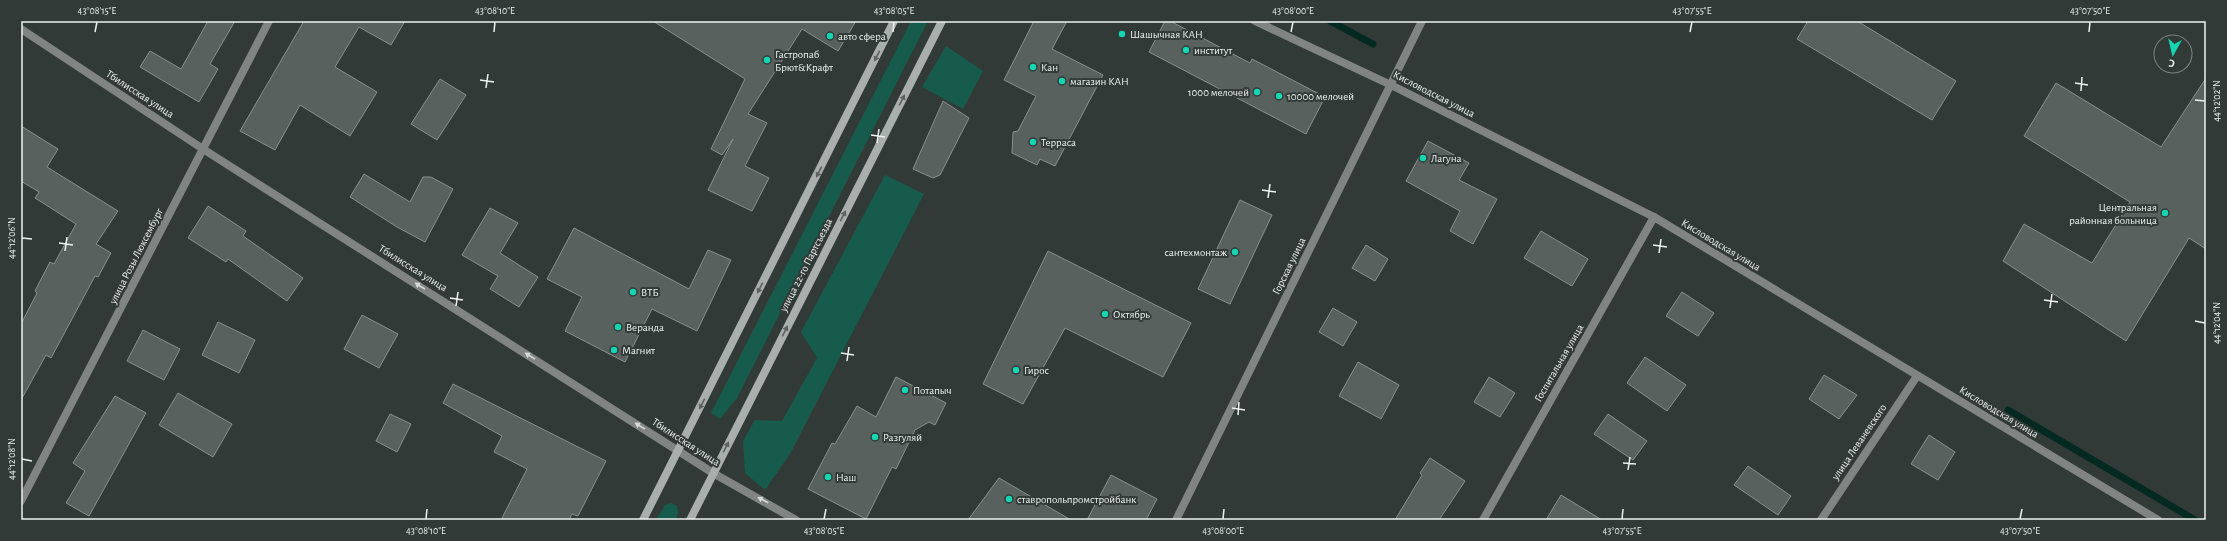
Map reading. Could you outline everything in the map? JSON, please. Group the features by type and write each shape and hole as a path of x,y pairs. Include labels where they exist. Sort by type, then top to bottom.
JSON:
{"main road":[{"path":"643,520 894,21"},
{"name":"улица 22-го Партсъезда","path":"690,520 712,473 942,21"}],"street":[{"name":"улица Розы Люксембург","path":"21,501 269,21"},
{"name":"Кисловодская улица","path":"1256,21 1391,85 1654,217 2158,520"},
{"name":"Горская улица","path":"1176,520 1422,21"},
{"name":"Тбилисская улица","path":"21,28 204,149 679,450 712,473 796,520"},
{"name":"Госпитальная улица","path":"1482,520 1654,217"},
{"name":"улица Леваневского","path":"1821,520 1917,376"}],"green space":[{"path":"911,21 928,21 737,398 720,419 711,413"},
{"path":"946,46 983,71 963,109 922,87"},
{"path":"885,175 924,194 790,454 765,490 745,473 743,441 755,420 782,421 817,358 801,332"},
{"path":"671,503 677,506 678,512 676,520 656,520 665,505"}],"building":[{"path":"208,21 235,21 210,64 218,69 199,102 140,67 150,51 181,69"},
{"path":"304,21 405,21 391,45 359,27 335,67 377,92 350,136 300,105 275,150 240,131"},
{"path":"653,21 856,21 838,51 802,29 748,114 767,123 745,166 769,178 752,211 708,190 733,139 722,155 711,149 745,79"},
{"path":"1034,21 1067,21 1052,49 1103,75 1055,166 1040,159 1037,165 1012,153 1013,132 1018,131 1036,96 1004,80"},
{"path":"1165,21 1170,21 1250,63 1252,59 1325,97 1306,134 1149,52"},
{"path":"1808,21 1857,21 1956,81 1932,120 1797,39"},
{"name":"Центральная районная больница","path":"2206,78 2206,249 2189,238 2126,341 2003,261 2024,224 2092,263 2130,202 2024,136 2056,83 2161,147"},
{"path":"440,79 466,95 437,140 411,124"},
{"path":"943,101 969,118 940,175 933,178 913,169"},
{"path":"21,126 58,149 47,167 118,211 96,244 111,253 98,277 95,276 51,358 46,355 21,400 21,324 37,293 35,291 50,262 54,264 76,224 35,198 39,192 21,181"},
{"path":"1428,141 1469,163 1459,180 1497,199 1473,244 1450,231 1460,211 1406,181"},
{"path":"364,174 410,202 423,177 431,177 453,189 425,242 397,227 350,197"},
{"name":"сантехмонтаж","path":"1240,200 1272,215 1230,304 1198,289"},
{"path":"208,206 246,231 243,236 303,278 287,301 228,259 226,262 188,238"},
{"path":"490,208 518,223 500,253 538,277 519,307 490,289 498,276 462,255"},
{"path":"574,228 689,289 708,250 731,260 697,331 652,309 625,362 565,331 582,297 547,279"},
{"path":"1541,231 1588,259 1572,286 1524,258"},
{"path":"1366,245 1388,259 1375,281 1352,268"},
{"name":"Октябрь","path":"1048,251 1191,323 1163,377 1065,328 1023,404 983,384"},
{"path":"1682,292 1714,313 1698,336 1666,316"},
{"path":"1333,308 1357,322 1343,346 1319,332"},
{"path":"362,315 398,334 379,368 344,349"},
{"path":"218,322 255,340 239,373 202,355"},
{"path":"143,330 180,349 164,380 127,361"},
{"path":"1645,357 1686,385 1667,411 1627,383"},
{"path":"1358,362 1399,385 1381,419 1339,396"},
{"path":"1824,375 1857,395 1839,419 1809,399"},
{"path":"896,377 946,403 935,425 929,422 915,430 896,469 892,467 866,519 808,489 832,443 835,444 857,406 876,417"},
{"path":"1489,377 1515,393 1500,417 1474,402"},
{"path":"453,384 606,461 578,516 572,514 569,520 501,520 527,469 494,452 502,436 443,403"},
{"path":"178,393 232,424 213,457 159,425"},
{"path":"115,396 146,413 89,516 66,503 85,471 73,463"},
{"path":"390,414 411,424 397,452 376,441"},
{"path":"1608,414 1647,441 1633,460 1594,434"},
{"path":"1929,435 1955,452 1938,480 1911,464"},
{"path":"1430,458 1465,481 1439,520 1395,520 1422,475 1420,473"},
{"path":"1748,466 1791,496 1778,515 1734,485"},
{"path":"1111,475 1157,499 1146,520 1087,520"},
{"name":"ставропольпромстройбанк","path":"999,478 1071,520 968,520"},
{"path":"1561,495 1602,520 1546,520"}],"waterway":[{"path":"1330,21 1373,44"},
{"path":"2008,410 2195,520"}],"place":[{"name":"Шашычная КАН","path":"1122,34"},
{"name":"авто сфера","path":"830,36"},
{"name":"институт","path":"1186,50"},
{"name":"Гастропаб Брют&Крафт","path":"767,60"},
{"name":"Кан","path":"1033,67"},
{"name":"магазин КАН","path":"1062,81"},
{"name":"1000 мелочей","path":"1257,92"},
{"name":"10000 мелочей","path":"1279,96"},
{"name":"Терраса","path":"1033,142"},
{"name":"Лагуна","path":"1423,158"},
{"name":"Центральная районная больница","path":"2165,213"},
{"name":"сантехмонтаж","path":"1235,252"},
{"name":"ВТБ","path":"633,292"},
{"name":"Октябрь","path":"1105,314"},
{"name":"Веранда","path":"618,327"},
{"name":"Магнит","path":"614,350"},
{"name":"Гирос","path":"1016,370"},
{"name":"Потапыч","path":"905,390"},
{"name":"Разгуляй","path":"875,437"},
{"name":"Наш","path":"828,477"},
{"name":"ставропольпромстройбанк","path":"1009,499"}]}
